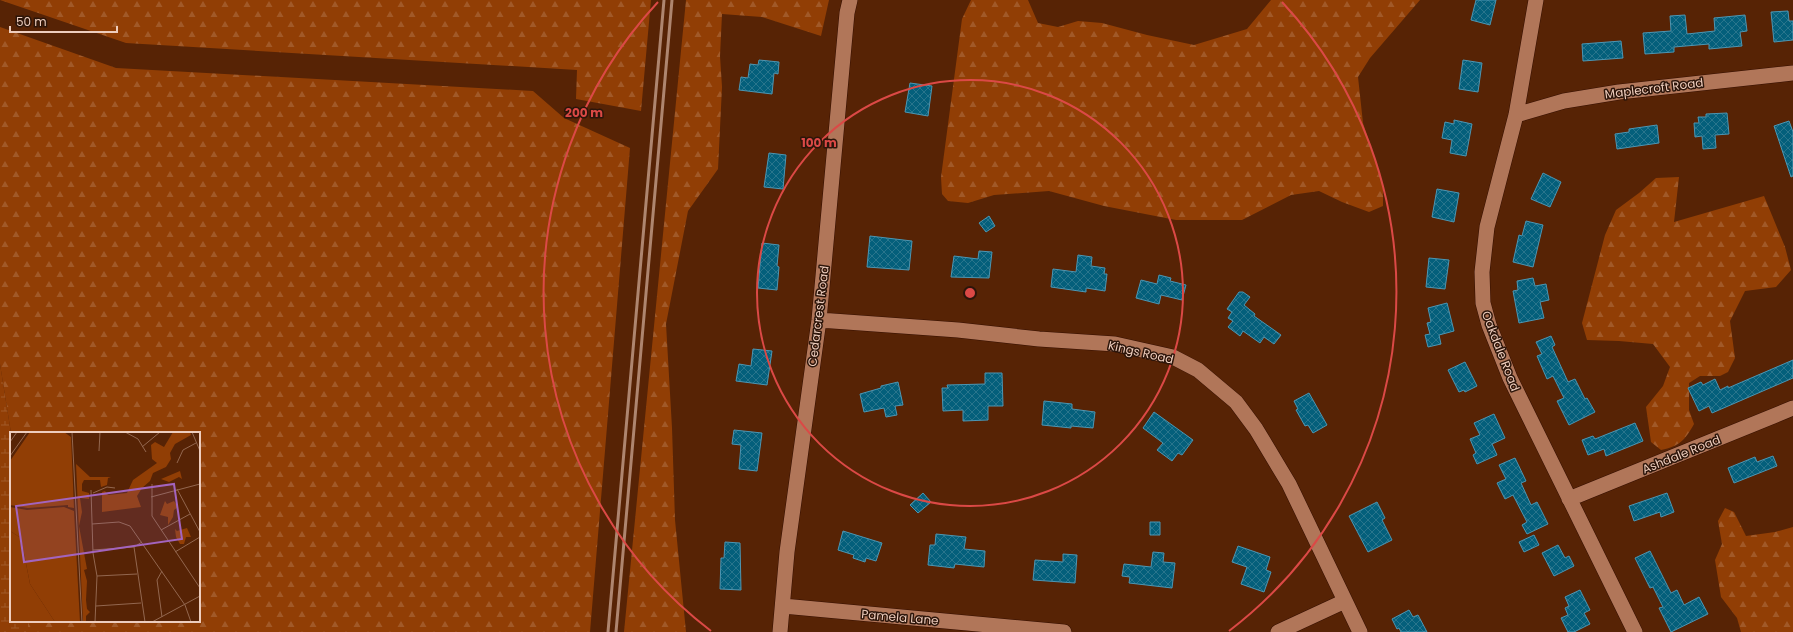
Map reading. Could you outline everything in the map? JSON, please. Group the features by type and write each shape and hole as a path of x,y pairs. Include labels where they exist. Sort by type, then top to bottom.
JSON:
{"street":[{"name":"Cedarcrest Road","path":"780,632 787,552 819,320 846,21 850,0"},
{"name":"Oakdale Road","path":"1536,0 1516,115 1487,227 1482,272 1483,303 1489,325 1510,378 1635,632"},
{"name":"Maplecroft Road","path":"1516,115 1564,101 1619,92 1793,73"},
{"name":"Kings Road","path":"819,320 958,330 1039,339 1115,344 1173,357 1198,370 1236,402 1256,429 1289,484 1360,632"},
{"name":"Ashdale Road","path":"1569,499 1793,408"},
{"path":"1278,632 1345,602"},
{"name":"Pamela Lane","path":"783,606 1064,632"}],"green space":[{"path":"0,0 651,0 641,111 576,99 577,70 126,43"},
{"path":"686,0 829,0 821,36 762,17 722,14 720,56 722,87 718,169 688,211 666,324 672,428 675,520 686,632 624,632"},
{"path":"971,0 1028,0 1038,23 1058,27 1078,21 1102,23 1147,35 1194,45 1247,29 1271,0 1420,0 1370,58 1358,77 1363,123 1383,184 1383,206 1369,212 1342,202 1319,191 1291,195 1242,220 1176,220 1104,206 1049,191 994,195 968,203 948,201 942,194 941,177 962,19"},
{"path":"0,27 116,68 533,91 564,118 630,148 590,632 28,632 28,622 200,622 200,432 11,432 0,364"},
{"path":"1679,177 1674,222 1764,196 1785,247 1791,270 1776,287 1745,291 1730,321 1735,358 1728,372 1720,376 1700,376 1689,383 1689,410 1694,424 1681,442 1661,450 1651,442 1646,407 1663,386 1670,367 1653,344 1587,340 1582,323 1605,235 1616,210 1656,178"},
{"path":"0,364 11,432 10,622 28,622 28,632 0,632"},
{"path":"1725,508 1734,512 1746,536 1775,532 1793,527 1793,632 1741,632 1737,618 1721,597 1715,560 1722,544 1718,521"}],"building":[{"path":"1476,0 1496,0 1490,25 1471,20"},
{"path":"1788,11 1789,21 1793,21 1793,40 1774,42 1771,12"},
{"path":"1685,15 1687,34 1715,31 1714,18 1745,15 1747,31 1740,32 1742,46 1709,49 1709,44 1674,47 1674,52 1645,54 1643,33 1671,31 1670,16"},
{"path":"1621,41 1623,58 1583,61 1582,44"},
{"path":"759,60 779,62 778,74 774,73 772,94 739,90 741,77 748,78 750,64 758,65"},
{"path":"1463,60 1482,63 1478,92 1459,89"},
{"path":"910,83 932,86 928,116 905,112"},
{"path":"1727,113 1729,134 1715,135 1716,148 1703,149 1702,136 1695,137 1694,123 1699,123 1698,117 1706,117 1706,114"},
{"path":"1454,120 1472,124 1466,156 1450,153 1452,140 1442,138 1445,122 1454,124"},
{"path":"1789,121 1793,132 1793,176 1791,177 1774,126"},
{"path":"1657,125 1659,143 1617,149 1615,134 1629,132 1629,129"},
{"path":"769,153 786,155 783,189 764,187"},
{"path":"1543,173 1561,182 1550,207 1531,199"},
{"path":"1437,189 1459,193 1454,222 1432,217"},
{"path":"989,216 995,226 986,232 979,223"},
{"path":"1526,221 1543,225 1533,267 1513,262 1519,235 1522,236"},
{"path":"870,236 912,241 909,270 867,267"},
{"path":"762,243 779,245 777,290 758,288"},
{"path":"979,251 992,252 989,278 951,277 954,256 978,259"},
{"path":"1078,255 1092,257 1091,266 1105,268 1104,274 1107,274 1105,291 1086,288 1086,292 1051,287 1053,269 1076,272"},
{"path":"1429,258 1449,260 1445,289 1426,287"},
{"path":"1159,275 1171,278 1170,281 1186,285 1182,300 1161,295 1159,304 1136,298 1141,280 1157,284"},
{"path":"1533,278 1535,286 1546,284 1549,300 1540,302 1544,318 1519,323 1513,291 1518,290 1517,281"},
{"path":"1239,292 1243,292 1250,297 1244,305 1255,314 1254,316 1281,335 1274,344 1264,337 1260,343 1243,331 1240,336 1228,327 1233,321 1228,318 1232,312 1227,309"},
{"path":"1447,303 1454,331 1439,335 1441,344 1428,347 1425,335 1430,334 1427,323 1431,322 1428,308"},
{"path":"1551,336 1555,345 1552,347 1568,382 1575,379 1585,399 1587,398 1595,412 1569,425 1557,401 1564,398 1553,376 1547,379 1537,356 1542,354 1536,342"},
{"path":"753,349 772,351 767,385 736,381 739,364 751,366"},
{"path":"1793,360 1793,378 1712,413 1709,406 1699,411 1688,388 1701,382 1703,385 1715,379 1720,390 1728,386 1728,388"},
{"path":"1465,362 1477,386 1465,392 1464,390 1459,392 1448,370"},
{"path":"985,373 1002,373 1003,406 988,406 988,420 963,421 963,410 943,411 942,388 948,388 947,385 985,384"},
{"path":"898,382 903,405 895,406 897,415 886,417 884,408 864,412 860,394 881,388 881,386"},
{"path":"1309,393 1327,425 1313,433 1308,425 1305,426 1296,410 1298,409 1294,401"},
{"path":"1044,401 1072,404 1072,409 1095,412 1093,428 1071,426 1071,428 1042,425"},
{"path":"1154,412 1193,440 1182,455 1178,453 1172,461 1157,450 1163,443 1143,428"},
{"path":"1494,414 1505,438 1492,444 1497,455 1477,464 1473,455 1476,453 1470,439 1480,435 1474,423"},
{"path":"1635,423 1643,441 1606,456 1604,449 1588,455 1582,440 1593,436 1595,439"},
{"path":"734,430 762,433 757,471 739,469 741,445 732,444"},
{"path":"1773,456 1777,466 1734,483 1728,468 1755,457 1757,462"},
{"path":"1515,458 1526,481 1521,483 1531,505 1537,502 1548,524 1527,534 1522,525 1527,522 1513,495 1505,499 1497,483 1506,479 1499,465"},
{"path":"923,493 931,502 918,513 910,505"},
{"path":"1667,493 1674,512 1661,517 1660,512 1634,521 1629,506"},
{"path":"1377,502 1385,518 1382,520 1392,540 1368,552 1349,516"},
{"path":"1150,522 1160,522 1160,535 1150,535"},
{"path":"843,531 882,543 876,561 866,558 865,562 853,558 854,555 838,550"},
{"path":"936,534 966,537 964,549 985,551 984,567 955,564 954,568 928,565 930,545 935,545"},
{"path":"1534,535 1539,545 1524,552 1519,542"},
{"path":"725,542 740,543 741,590 720,589 721,558 724,558"},
{"path":"1558,545 1565,558 1569,556 1574,566 1554,576 1542,553"},
{"path":"1238,546 1270,557 1266,570 1271,572 1264,592 1241,584 1247,567 1232,562"},
{"path":"1650,551 1671,593 1677,590 1684,605 1699,597 1708,614 1671,632 1659,608 1663,607 1653,587 1650,588 1635,558"},
{"path":"1153,552 1164,553 1163,562 1175,563 1172,588 1129,583 1130,577 1122,576 1124,564 1151,567"},
{"path":"1063,554 1077,555 1075,583 1033,580 1035,560 1063,562"},
{"path":"1580,590 1590,610 1584,613 1590,624 1574,632 1568,632 1561,618 1568,615 1565,608 1569,606 1565,597"},
{"path":"1409,610 1413,617 1418,615 1427,632 1401,632 1399,628 1397,629 1392,619"}],"railway":[{"path":"608,632 664,0"},
{"path":"616,632 672,0"}]}
